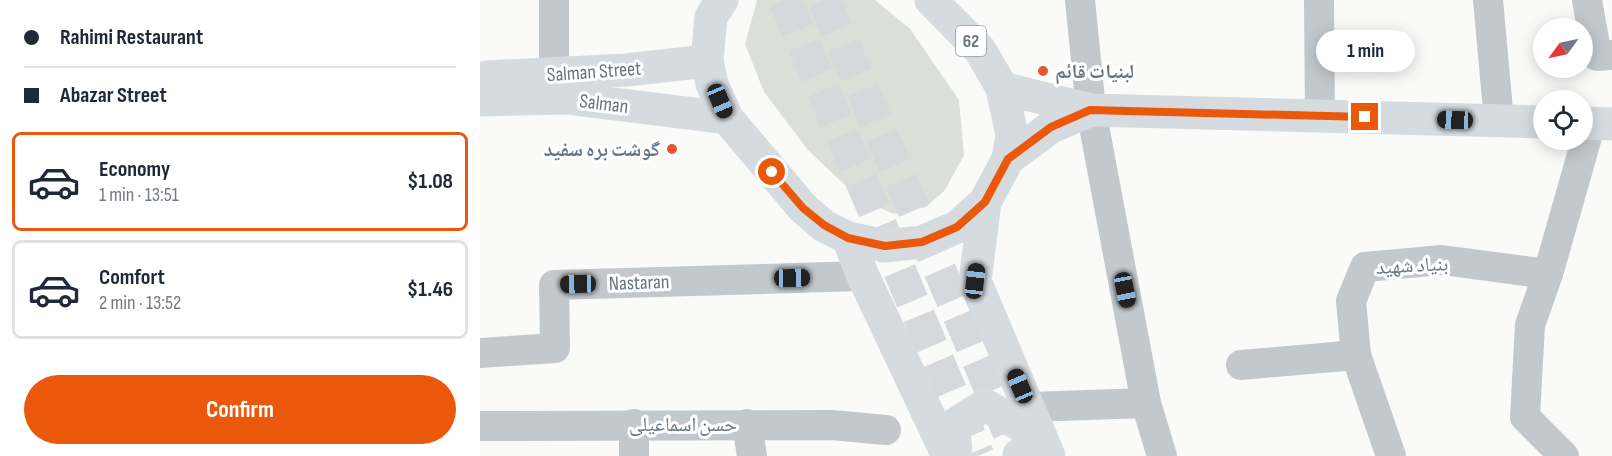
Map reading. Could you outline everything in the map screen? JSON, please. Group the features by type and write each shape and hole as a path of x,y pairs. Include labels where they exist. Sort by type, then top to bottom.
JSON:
{"main road":[{"name":"62","path":"722,0 711,17 707,61 712,84 727,118 803,208 824,225 848,238 885,246 922,242 957,227 985,202 1008,159 1012,135 1002,88 980,50 932,0"},
{"name":"Salman Street","path":"480,78 626,70 707,61"},
{"path":"1002,88 1090,110 1533,122"},
{"name":"Salman","path":"480,100 566,99 727,118"},
{"path":"1008,159 1051,127 1090,110"},
{"path":"985,202 975,281 1029,407 1032,451"},
{"path":"848,238 863,276 948,456"},
{"path":"956,456 954,425 985,405 1032,451"}],"street":[{"path":"554,0 554,75"},
{"path":"1080,0 1090,110 1146,403 1162,456"},
{"path":"1319,0 1320,116"},
{"path":"1488,0 1499,121"},
{"path":"1587,0 1597,56 1612,55"},
{"path":"1564,456 1525,417 1530,325 1595,123"},
{"name":"بنیاد شهید","path":"1391,456 1356,355 1351,302 1365,267 1442,260 1548,274"},
{"name":"Nastaran","path":"480,353 555,348 554,285 863,276"},
{"path":"1241,365 1356,355"},
{"path":"1029,407 1146,403"},
{"path":"634,424 634,456"},
{"path":"747,424 752,456"},
{"name":"حسن اسماعیلی","path":"480,426 747,424 831,425 886,430"}],"shaded area":[{"path":"757,0 875,0 910,29 959,100 964,155 945,190 926,207 894,214 869,203 847,187 808,150 764,92 745,44"}],"tunnel":[{"path":"785,0 978,456"},
{"path":"824,0 1009,432"}],"place":[{"name":"لبنیات قائم","path":"1043,71"},
{"name":"گوشت بره سفید","path":"672,149"}],"route":[{"path":"772,172 803,208 824,225 848,238 885,246 922,242 957,227 985,202 1008,159 1051,127 1090,110 1365,117"}]}
